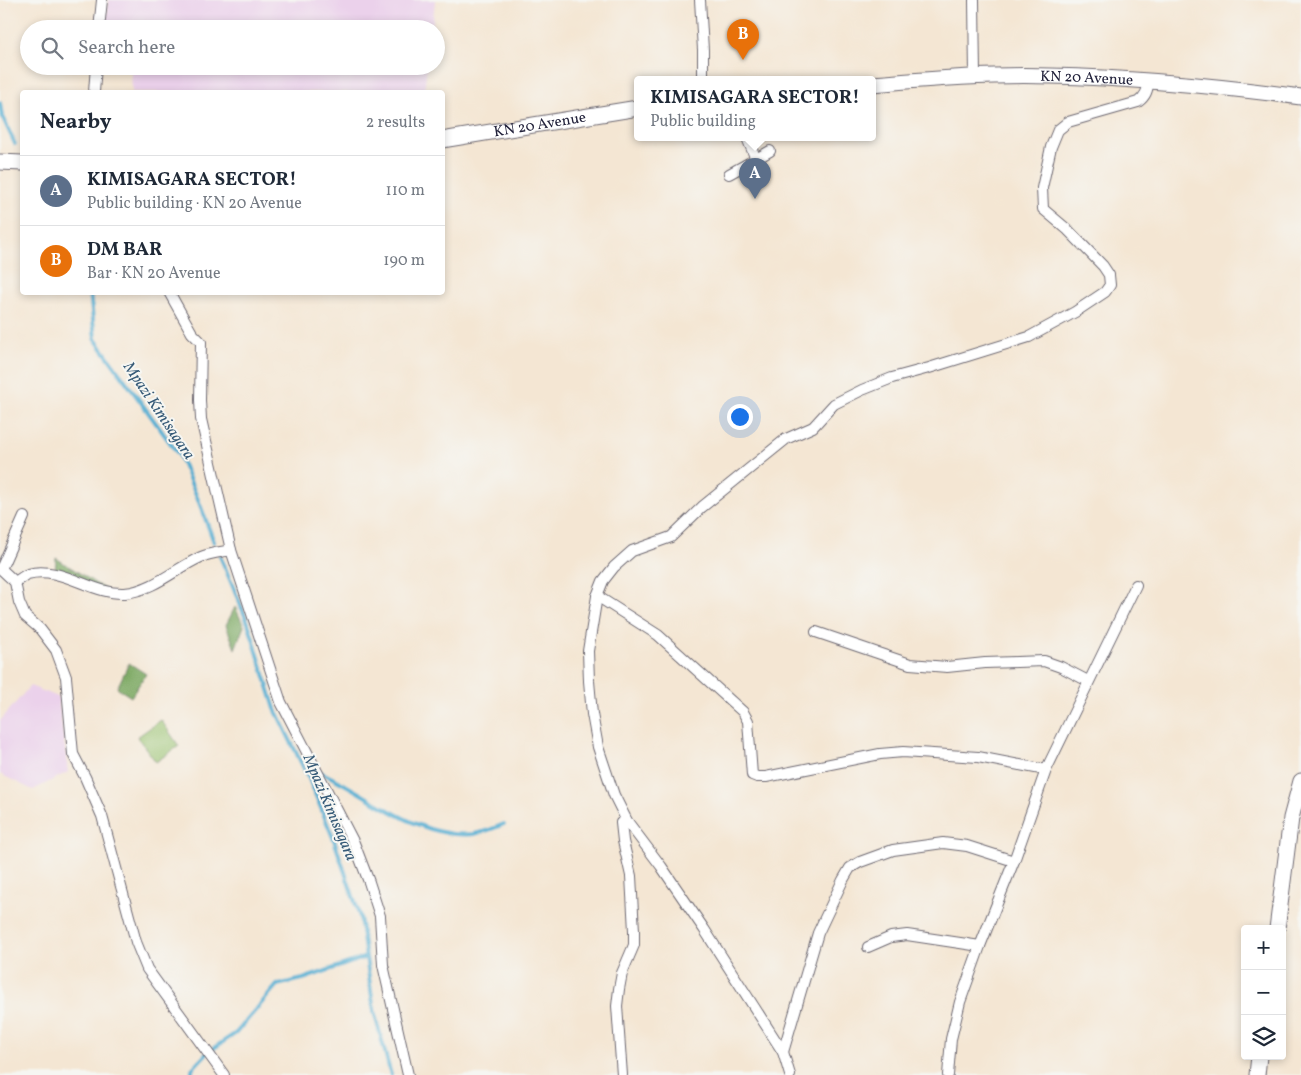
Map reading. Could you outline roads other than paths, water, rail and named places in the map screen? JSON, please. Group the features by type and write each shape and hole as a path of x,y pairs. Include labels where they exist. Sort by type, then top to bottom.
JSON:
{"main road":[{"name":"KN 20 Avenue","path":"876,84 975,76 1050,76 1259,91 1301,97"},
{"name":"KN 20 Avenue","path":"445,140 634,109"},
{"path":"0,162 20,163"},
{"path":"1277,925 1292,818 1301,781"},
{"path":"1257,1075 1259,1060"}],"street":[{"path":"100,20 102,0"},
{"path":"700,0 703,76"},
{"path":"974,0 975,76"},
{"path":"94,90 95,75"},
{"path":"790,1075 783,1052 704,929 661,866 627,821 614,795 598,747 589,681 588,651 597,596 603,581 614,567 632,551 671,537 702,507 786,440 812,427 834,404 892,378 1029,337 1076,312 1105,292 1110,285 1110,275 1075,237 1043,209 1042,188 1051,147 1058,130 1068,122 1138,102 1147,93 1149,82"},
{"path":"748,141 756,159"},
{"path":"729,174 770,151"},
{"path":"171,295 192,333 201,342 201,419 231,550 281,702 354,843 380,916 383,965 408,1075"},
{"path":"24,517 1,568 15,582 19,602 25,616 40,628 56,650 66,677 73,754 102,816 136,942 147,969 224,1075"},
{"path":"15,582 27,574 53,574 99,590 125,593 144,588 176,573 202,557 231,550"},
{"path":"948,1075 955,1020 980,946 1014,861 1046,770 1136,584"},
{"path":"597,596 658,635 743,712 748,721 752,775 757,778 880,754 903,752 978,757 1046,770"},
{"path":"816,632 910,664 947,667 986,663 1044,661 1061,667 1088,681"},
{"path":"622,1075 617,1006 622,973 634,945 631,876 621,823 627,821"},
{"path":"783,1052 818,933 850,868 860,862 893,850 943,844 967,846 1014,861"},
{"path":"868,947 891,937 907,935 980,946"}],"waterway":[{"name":"Mpazi Kimisagara","path":"0,103 2,116 15,144"},
{"name":"Mpazi Kimisagara","path":"90,295 95,339 179,455 214,542"},
{"name":"Mpazi Kimisagara","path":"220,556 248,623 275,709 309,779 334,840 360,917 374,1011 391,1075"},
{"path":"320,772 413,823 433,830 453,834 474,834 504,824"},
{"path":"192,1075 192,1069 208,1052 236,1033 277,985 303,979 366,957"}],"place":[{"name":"DM BAR","path":"743,60"},
{"name":"KIMISAGARA SECTOR!","path":"755,199"}]}
